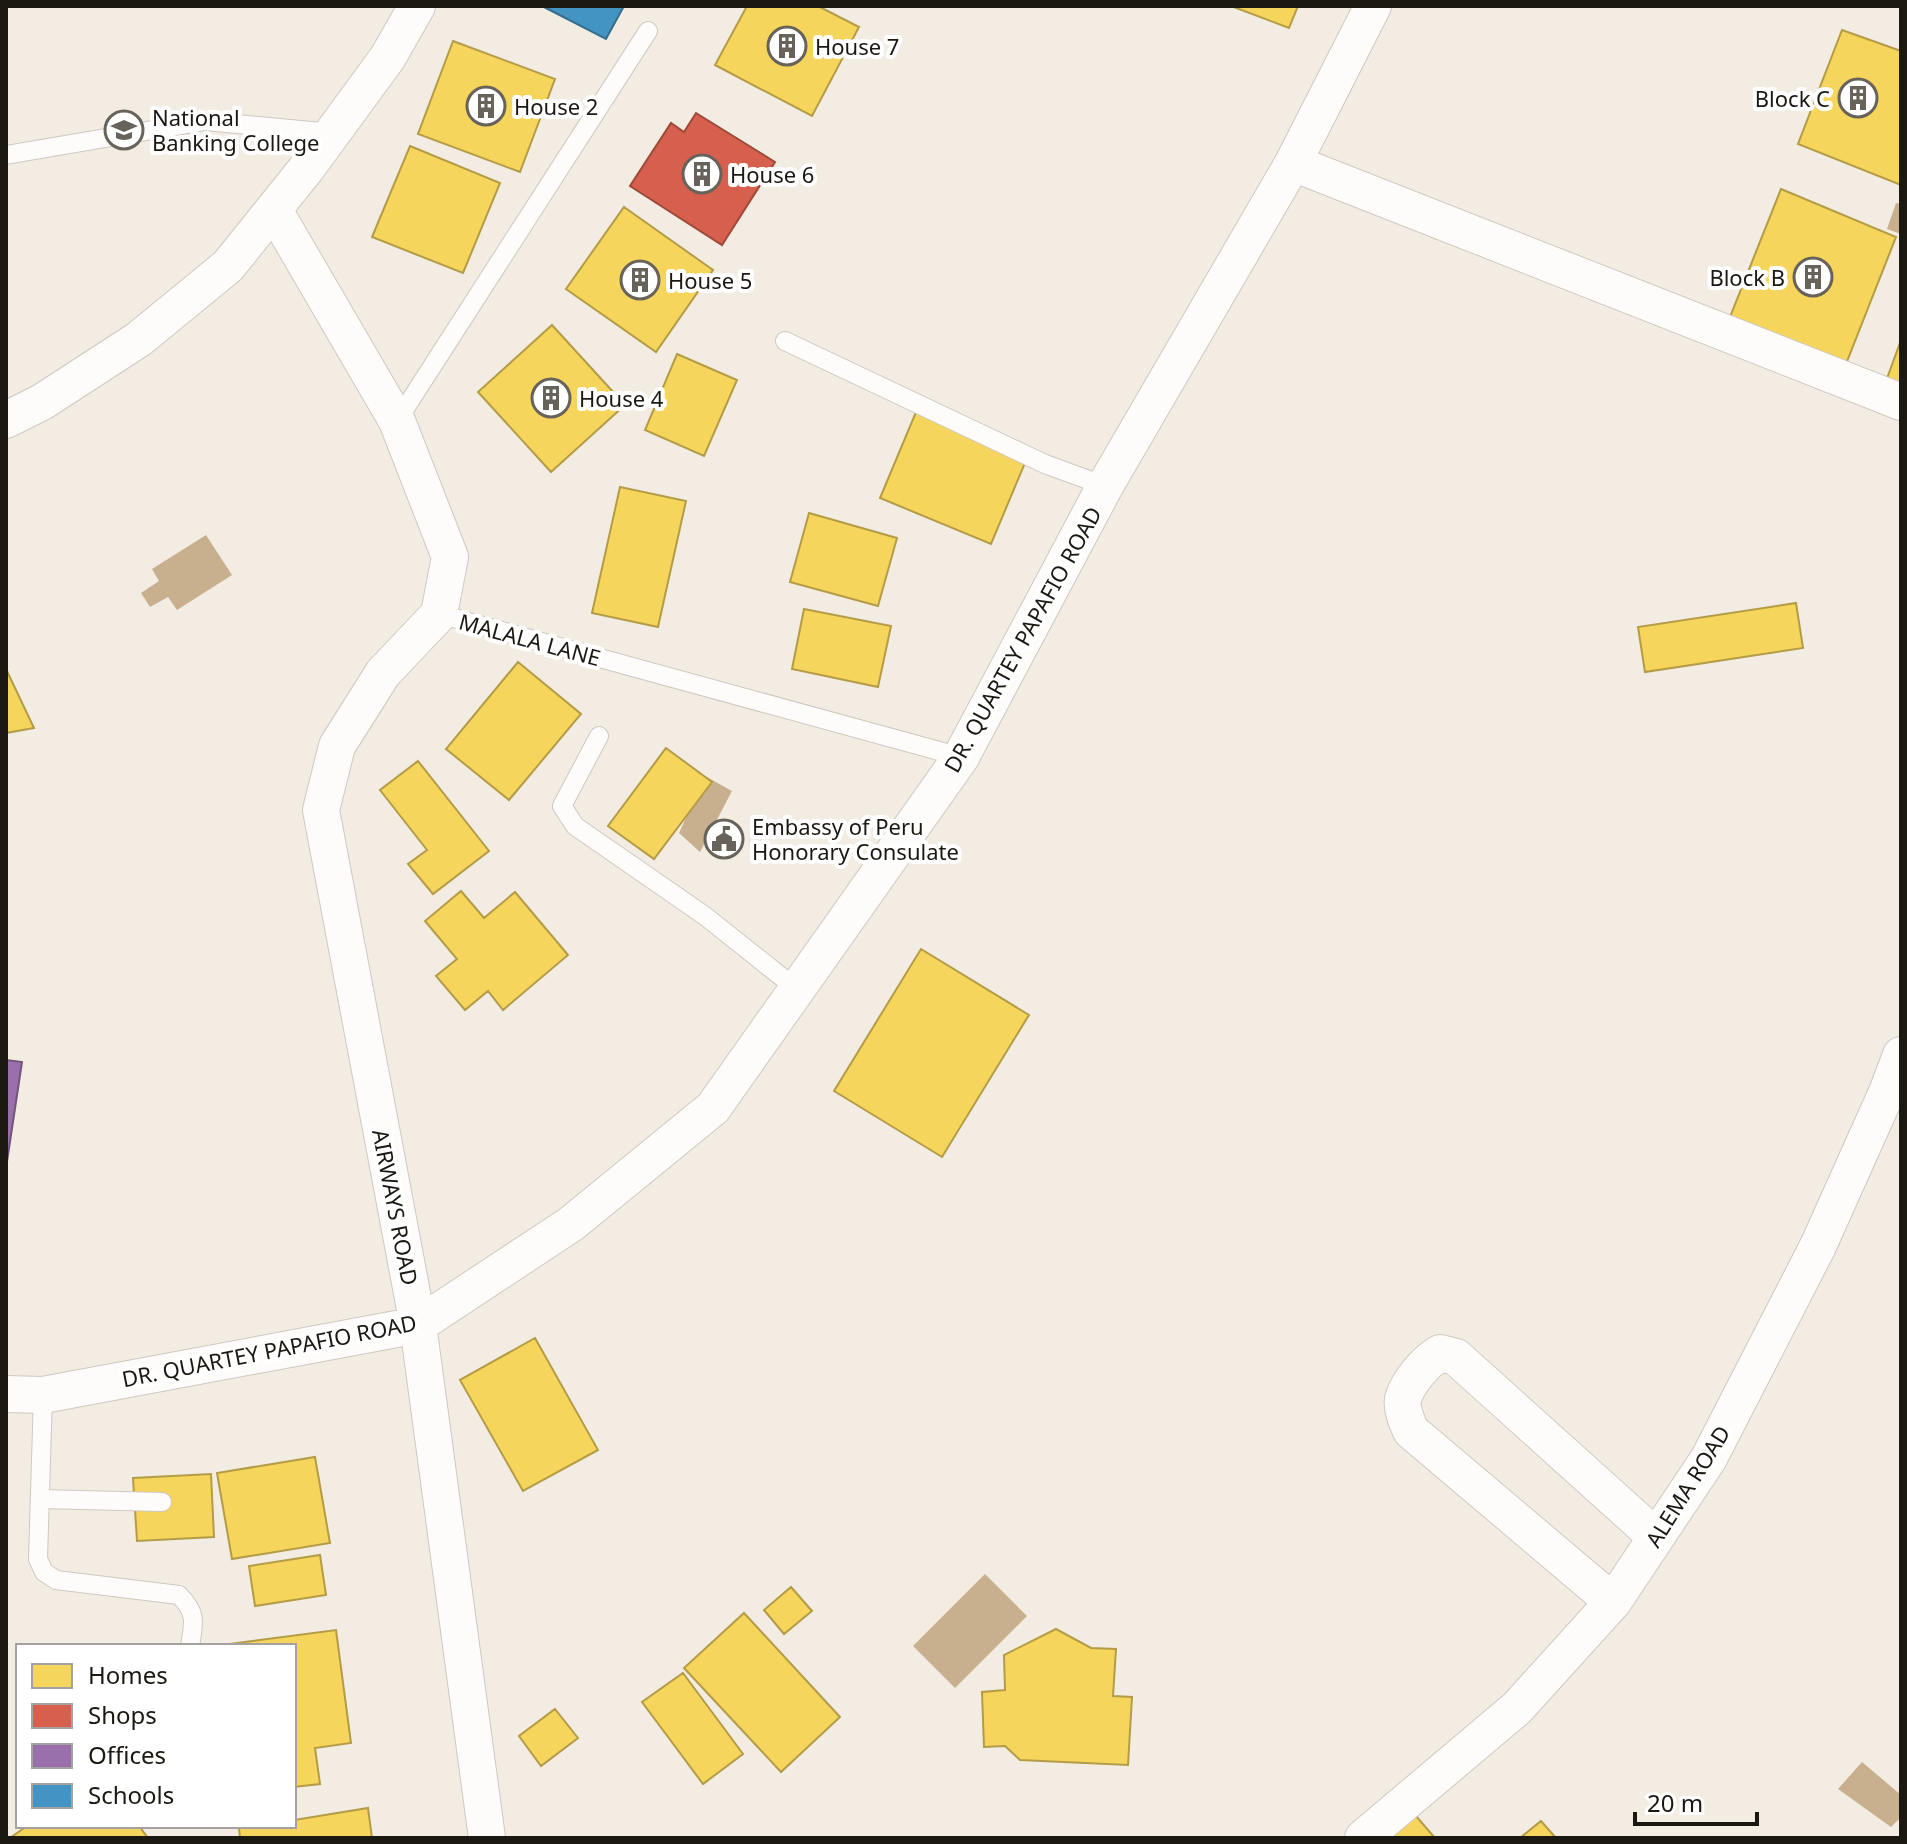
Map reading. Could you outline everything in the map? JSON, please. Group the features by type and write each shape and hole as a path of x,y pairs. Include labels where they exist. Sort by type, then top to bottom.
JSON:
{"street":[{"path":"6,420 42,402 139,339 228,266 274,210 388,57 417,6"},
{"name":"DR. QUARTEY PAPAFIO ROAD","path":"6,1394 43,1395 418,1325 571,1224 713,1108 961,757 1105,486 1293,163 1373,6"},
{"path":"1293,163 1901,402"},
{"name":"MALALA LANE","path":"274,210 397,421 450,557 439,614"},
{"name":"AIRWAYS ROAD","path":"439,614 383,673 337,746 321,810 418,1325 487,1838"},
{"name":"ALEMA ROAD","path":"1363,1838 1517,1708 1613,1602 1709,1458 1818,1246 1901,1055"},
{"path":"1613,1602 1411,1431 1403,1400 1425,1362 1440,1353 1456,1357 1656,1537"}],"lane":[{"path":"397,421 648,31"},
{"path":"6,155 205,121 332,133"},
{"path":"785,341 1045,464 1105,486"},
{"name":"MALALA LANE","path":"439,614 961,757"},
{"path":"599,736 562,806 575,826 705,916 798,990"},
{"path":"43,1395 38,1559 44,1572 56,1580 179,1595 190,1606 194,1622 190,1644"},
{"path":"40,1499 162,1502"}],"shaded area":[{"path":"1896,203 1901,204 1901,234 1887,229"},
{"path":"206,535 232,575 177,610 168,597 150,607 141,593 159,581 152,569"},
{"path":"705,776 732,791 700,852 679,833"},
{"path":"985,1574 1027,1616 955,1688 913,1646"},
{"path":"1862,1762 1901,1795 1901,1817 1891,1827 1838,1789"}],"building: Homes":[{"name":"House 7","path":"747,6 818,6 859,27 812,116 715,65"},
{"path":"1231,6 1298,6 1289,28"},
{"name":"Block C","path":"1842,30 1901,51 1901,185 1798,144"},
{"name":"House 2","path":"453,41 555,79 520,172 418,134"},
{"path":"410,146 500,183 463,273 372,237"},
{"name":"Block B","path":"1781,189 1896,237 1846,364 1730,317"},
{"name":"House 5","path":"624,207 713,270 656,352 566,289"},
{"name":"House 4","path":"552,325 625,405 551,472 478,392"},
{"path":"1901,340 1901,391 1885,384"},
{"path":"677,354 737,380 704,456 645,430"},
{"path":"916,412 1027,458 991,544 880,498"},
{"path":"620,487 686,501 658,627 592,613"},
{"path":"809,513 897,538 878,606 790,582"},
{"path":"1796,603 1803,648 1645,672 1638,627"},
{"path":"804,609 891,626 878,687 792,669"},
{"path":"518,662 581,714 509,800 446,749"},
{"path":"6,669 34,728 6,733"},
{"path":"666,748 712,782 654,859 608,826"},
{"path":"418,761 489,851 433,894 408,864 427,850 380,790"},
{"path":"461,891 484,918 515,892 568,955 503,1010 488,991 465,1010 436,976 457,959 425,921"},
{"path":"921,949 1029,1015 942,1157 834,1091"},
{"path":"535,1338 598,1450 523,1491 460,1380"},
{"path":"315,1457 330,1543 232,1559 217,1473"},
{"path":"211,1474 214,1537 137,1541 133,1478"},
{"path":"320,1555 326,1595 255,1606 249,1566"},
{"path":"791,1587 812,1611 784,1634 764,1610"},
{"path":"744,1613 840,1717 781,1772 684,1668"},
{"path":"1056,1629 1091,1648 1116,1649 1113,1696 1132,1697 1128,1765 1020,1760 1005,1746 984,1747 982,1692 1005,1690 1004,1655"},
{"path":"336,1630 351,1743 315,1748 320,1784 296,1787 296,1644 230,1644"},
{"path":"683,1673 743,1754 703,1784 642,1702"},
{"path":"555,1709 578,1738 541,1766 519,1736"},
{"path":"1397,1794 1435,1838 1345,1838"},
{"path":"368,1808 372,1838 240,1838 239,1828 296,1828 296,1820"},
{"path":"1541,1821 1556,1838 1520,1838"},
{"path":"24,1828 140,1828 148,1838 10,1838"}],"building: Shops":[{"name":"House 6","path":"696,113 775,162 722,245 630,186 671,123 684,132"}],"building: Offices":[{"path":"6,1060 22,1062 6,1168"}],"building: Schools":[{"path":"542,6 624,6 606,39"}],"place":[{"name":"House 7","path":"787,46"},
{"name":"Block C","path":"1858,98"},
{"name":"House 2","path":"486,106"},
{"name":"National Banking College","path":"124,130"},
{"name":"House 6","path":"702,174"},
{"name":"Block B","path":"1813,277"},
{"name":"House 5","path":"640,280"},
{"name":"House 4","path":"551,398"},
{"name":"Embassy of Peru Honorary Consulate","path":"724,839"}]}
